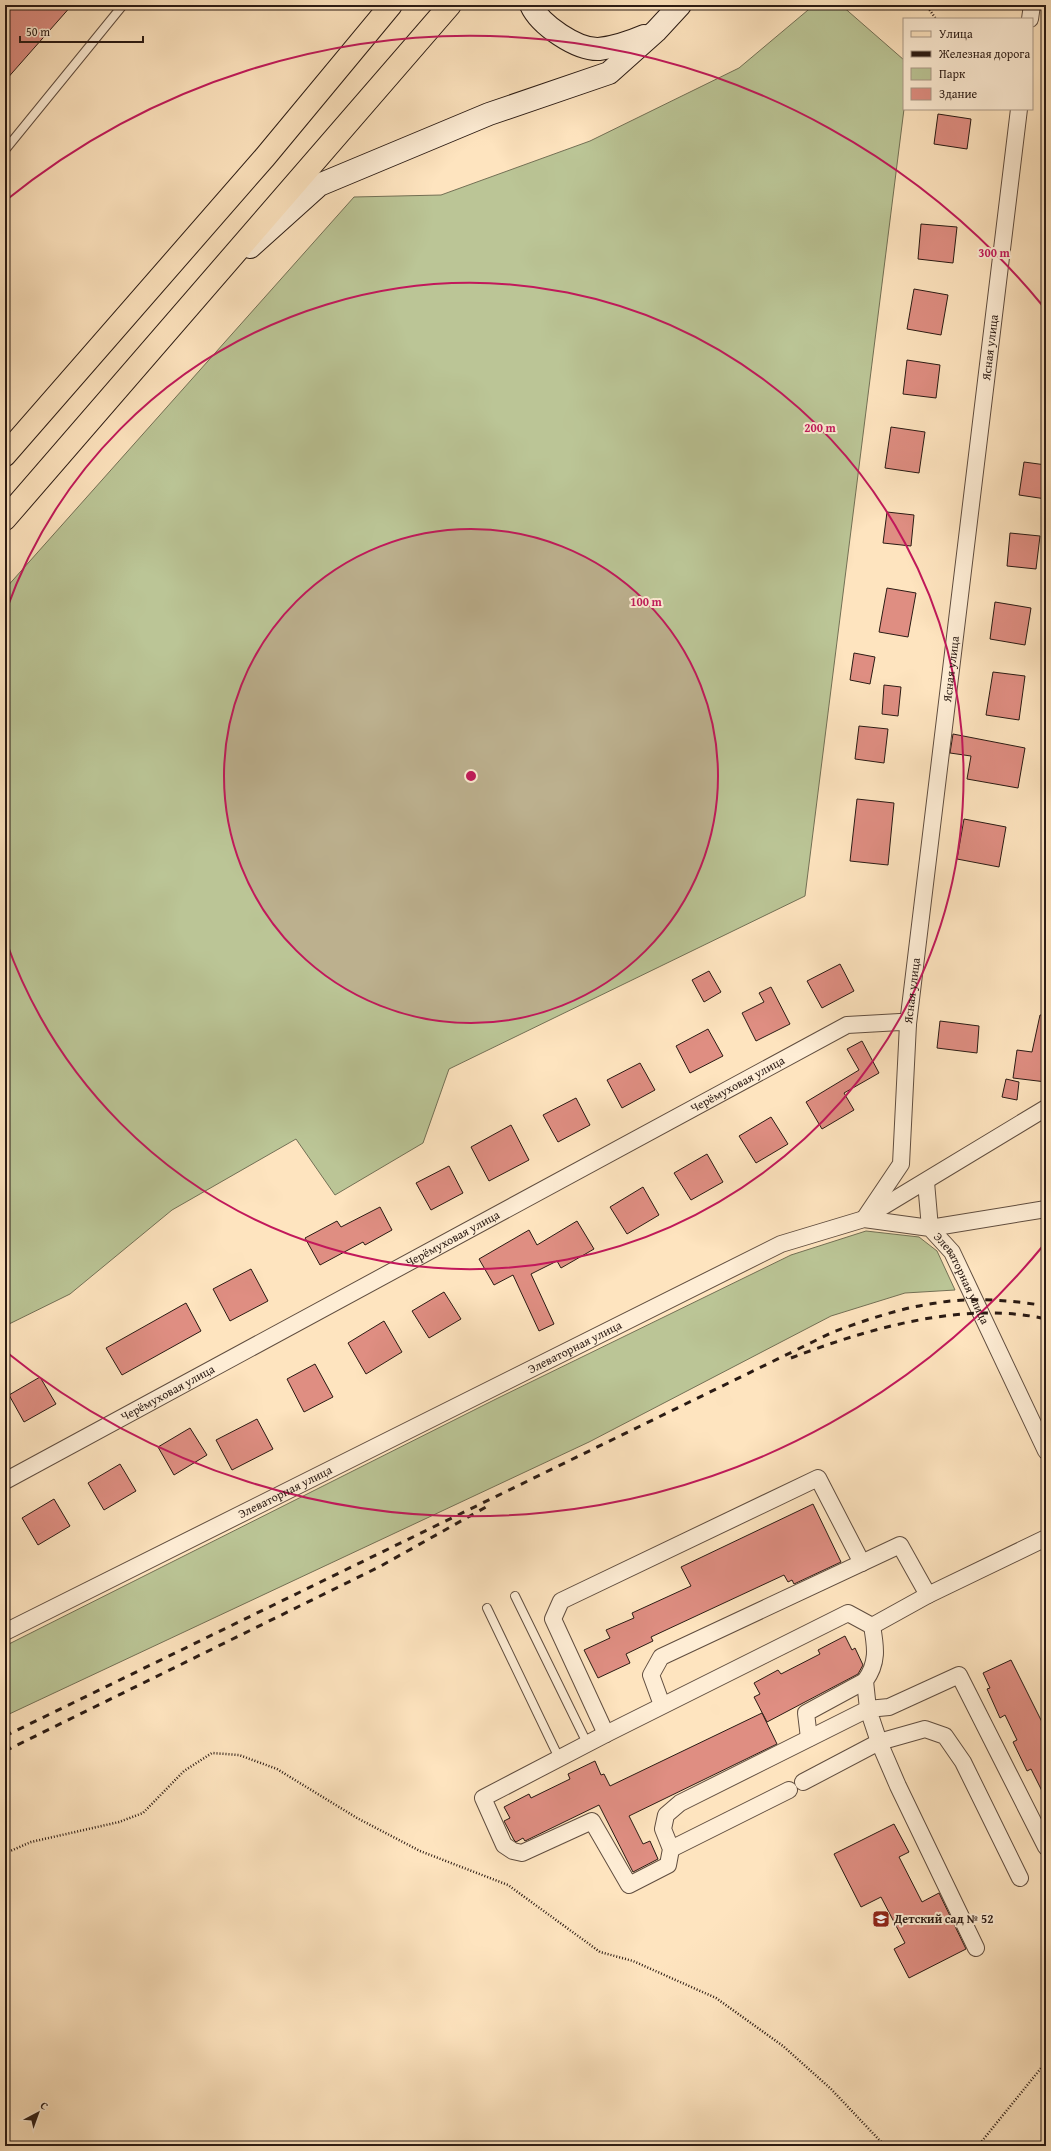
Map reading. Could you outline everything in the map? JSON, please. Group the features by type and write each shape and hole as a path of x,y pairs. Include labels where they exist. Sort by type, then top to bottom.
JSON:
{"main road":[{"path":"5,455 265,157 391,5"},
{"path":"5,519 450,5"}],"street":[{"path":"531,5 542,21 563,37 598,49 624,44 656,31"},
{"path":"206,286 319,185 490,114 609,73 656,31 680,5"},
{"path":"1030,18 1032,5"},
{"name":"Ясная улица","path":"864,1218 902,1164 908,1024 1020,110"},
{"name":"Черёмуховая улица","path":"5,1481 847,1025 900,1022 908,1024"},
{"path":"864,1218 926,1182 1046,1108"},
{"path":"926,1182 930,1228 1046,1209"},
{"name":"Элеваторная улица","path":"5,1632 781,1244 864,1218 930,1228 952,1252 1046,1451"},
{"path":"606,1734 553,1618 561,1601 818,1478 862,1563"},
{"path":"872,1626 928,1595 1046,1538"},
{"path":"662,1705 651,1675 661,1657 900,1545 928,1595"},
{"path":"872,1626 848,1613 662,1705 483,1798 504,1845 513,1851 522,1853 592,1821 629,1885 668,1865 671,1850 663,1829 666,1816 680,1803 868,1709 889,1707 959,1675 1046,1847"},
{"path":"809,1738 806,1713 865,1681 873,1670 876,1647 872,1626"},
{"path":"865,1681 868,1709 879,1742 898,1786 976,1948"},
{"path":"803,1782 879,1742 925,1729 945,1736 963,1762 1020,1878"},
{"path":"671,1850 789,1790"}],"lane":[{"path":"5,150 123,5"},
{"path":"515,1596 587,1744"},
{"path":"487,1608 559,1758"}],"path":[{"path":"926,5 935,18"},
{"path":"5,1860 8,1852 31,1842 119,1822 143,1813 184,1771 212,1753 239,1755 277,1769 357,1818 420,1851 508,1885 600,1952 633,1961 716,1998 783,2046 831,2089 884,2146"},
{"path":"978,2146 1046,2062"}],"green space":[{"path":"814,5 841,5 903,59 904,110 805,896 449,1069 423,1143 335,1195 296,1139 172,1210 70,1294 5,1326 5,589 354,197 441,195 590,141 739,68"},
{"path":"866,1231 919,1237 937,1251 955,1290 905,1293 831,1316 589,1442 5,1716 5,1646 496,1399 791,1255"}],"building":[{"path":"5,5 72,5 5,81"},
{"path":"938,114 971,119 967,149 934,144"},
{"path":"921,224 957,227 953,263 918,259"},
{"path":"914,289 948,295 941,335 907,329"},
{"path":"907,360 940,365 936,398 903,394"},
{"path":"891,427 925,432 919,473 885,468"},
{"path":"1024,462 1046,465 1046,499 1019,495"},
{"path":"887,512 914,515 911,546 883,543"},
{"path":"1010,533 1040,536 1036,569 1007,566"},
{"path":"887,588 916,593 908,637 879,632"},
{"path":"995,602 1031,608 1025,645 990,639"},
{"path":"854,653 875,657 870,684 850,680"},
{"path":"993,672 1025,676 1019,720 986,715"},
{"path":"884,685 901,687 898,716 882,714"},
{"path":"859,726 888,729 884,763 855,759"},
{"path":"953,734 1025,748 1018,788 967,779 971,756 950,753"},
{"path":"857,799 894,803 888,865 850,861"},
{"path":"964,819 1006,827 999,867 957,859"},
{"path":"840,964 854,991 822,1008 807,981"},
{"path":"709,971 721,992 704,1002 692,980"},
{"path":"771,987 790,1024 756,1041 742,1013 764,1002 759,993"},
{"path":"1040,1015 1046,1015 1046,1082 1013,1078 1017,1050 1032,1052"},
{"path":"940,1021 979,1026 977,1053 937,1048"},
{"path":"708,1029 723,1056 690,1073 676,1046"},
{"path":"862,1041 879,1073 844,1093 854,1110 822,1129 806,1102 859,1070 847,1049"},
{"path":"640,1063 655,1090 622,1108 607,1080"},
{"path":"1006,1079 1019,1082 1017,1100 1002,1097"},
{"path":"576,1098 590,1125 558,1142 543,1115"},
{"path":"771,1117 788,1144 756,1163 739,1136"},
{"path":"511,1125 529,1160 489,1181 471,1147"},
{"path":"707,1154 723,1182 691,1200 674,1173"},
{"path":"449,1166 463,1193 431,1210 416,1183"},
{"path":"643,1187 659,1215 627,1234 610,1207"},
{"path":"380,1207 392,1230 365,1245 363,1242 320,1265 305,1238 337,1221 341,1227"},
{"path":"577,1221 594,1249 561,1268 557,1261 531,1274 554,1324 539,1331 513,1275 494,1285 479,1259 529,1230 537,1245"},
{"path":"251,1269 268,1301 230,1321 213,1289"},
{"path":"444,1292 461,1319 429,1338 412,1311"},
{"path":"186,1303 201,1331 122,1375 106,1348"},
{"path":"384,1321 402,1352 366,1374 348,1343"},
{"path":"315,1364 333,1397 304,1412 287,1379"},
{"path":"40,1377 56,1404 24,1422 9,1395"},
{"path":"257,1419 273,1449 232,1470 216,1440"},
{"path":"190,1428 207,1455 174,1475 158,1447"},
{"path":"120,1464 136,1491 104,1510 88,1483"},
{"path":"54,1499 70,1526 38,1545 22,1518"},
{"path":"813,1504 841,1562 794,1584 792,1580 788,1582 784,1575 651,1637 653,1641 626,1654 630,1663 598,1678 584,1650 610,1638 606,1630 634,1618 632,1613 691,1586 681,1567"},
{"path":"845,1636 852,1650 855,1648 863,1665 858,1674 767,1722 754,1697 760,1694 754,1683 778,1670 781,1674 820,1654 818,1650"},
{"path":"1011,1660 1046,1730 1046,1799 1031,1769 1027,1771 1013,1742 1017,1740 1005,1715 1000,1718 987,1689 990,1688 983,1673"},
{"path":"762,1713 777,1744 629,1816 643,1844 650,1841 658,1859 633,1872 599,1805 525,1841 523,1838 516,1842 504,1821 510,1818 504,1807 529,1794 531,1798 570,1779 568,1774 595,1761 601,1775 604,1774 610,1786"},
{"path":"894,1824 909,1852 899,1857 922,1902 939,1893 966,1949 909,1978 894,1949 905,1943 881,1897 861,1907 834,1854"}],"railway":[{"path":"5,1736 833,1332 896,1311 949,1301 991,1300 1046,1306"},
{"path":"791,1358 851,1337 916,1320 949,1315 982,1313 1015,1314 1046,1319"},
{"path":"5,1751 379,1567 486,1507"}],"place":[{"name":"Детский сад № 52","path":"881,1919"}]}
